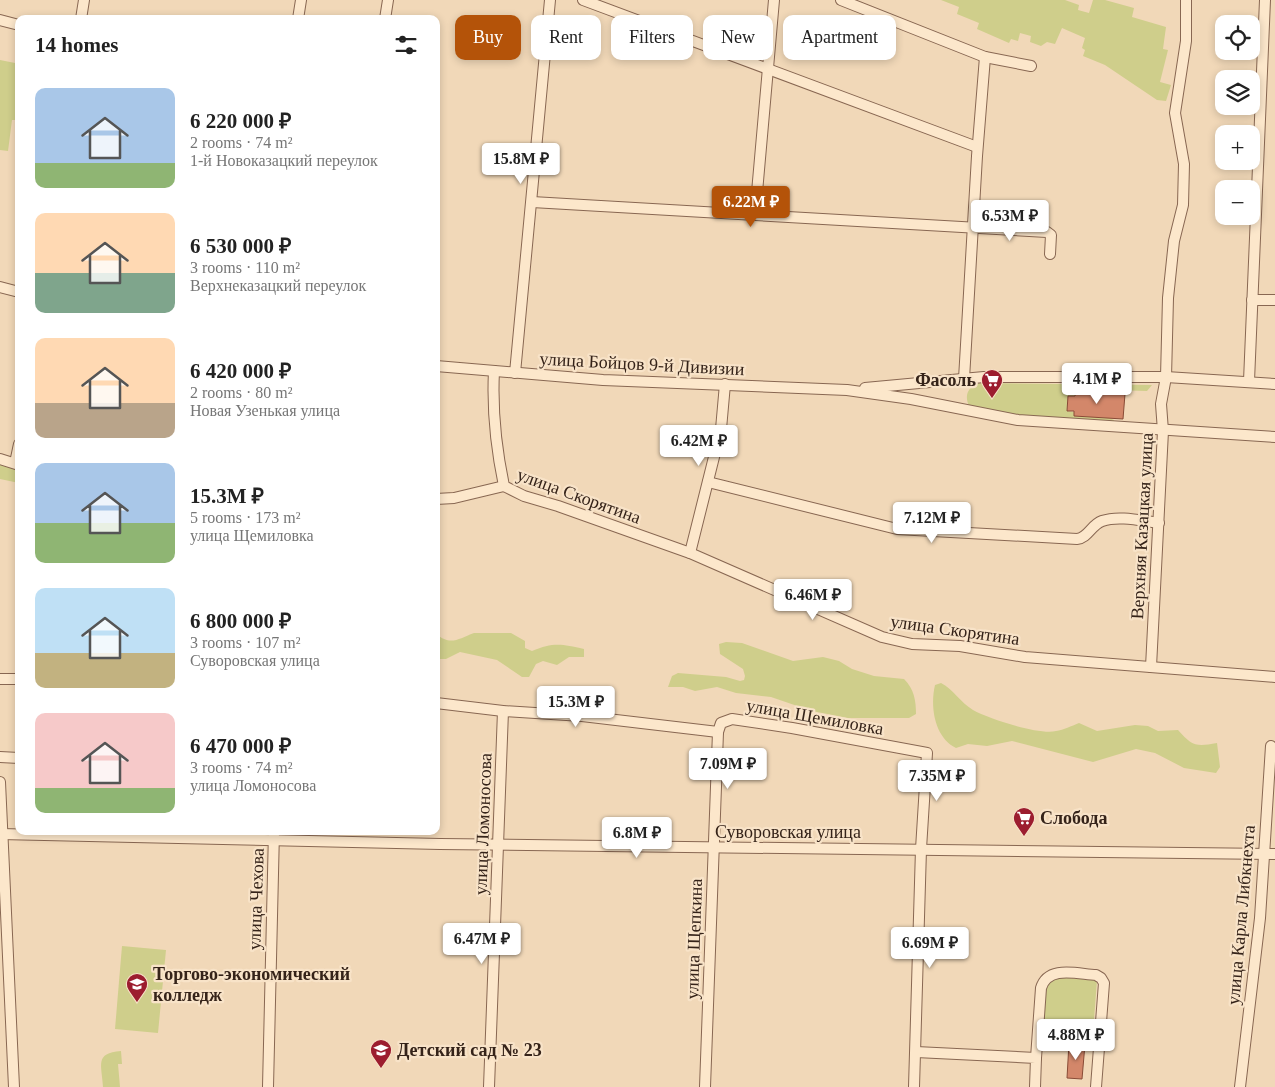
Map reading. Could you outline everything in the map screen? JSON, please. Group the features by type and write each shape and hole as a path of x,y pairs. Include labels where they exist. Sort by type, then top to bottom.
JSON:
{"street":[{"path":"82,15 84,0"},
{"path":"299,15 301,0"},
{"path":"386,15 388,0"},
{"path":"515,373 550,0"},
{"path":"583,0 977,148"},
{"path":"755,215 774,0"},
{"path":"841,0 986,57 1031,66"},
{"name":"Верхняя Казацкая улица","path":"1151,667 1163,431 1161,404 1166,377 1168,298 1174,241 1182,205 1184,164 1175,114 1186,41 1186,0"},
{"path":"1249,381 1265,0"},
{"path":"0,20 15,24"},
{"path":"964,379 977,148 986,57"},
{"path":"532,202 1047,232 1051,235 1050,254"},
{"path":"0,288 15,291"},
{"path":"1252,300 1275,300"},
{"name":"улица Бойцов 9-й Дивизии","path":"440,366 603,380 847,390 911,399 1018,420 1275,438"},
{"name":"улица Скорятина","path":"494,371 495,435 504,486 524,496 558,506 690,553 896,641 925,645 960,646 1024,657 1275,677"},
{"name":"улица Бойцов 9-й Дивизии","path":"847,390 984,377 1166,377 1275,384"},
{"path":"690,553 721,429 725,384"},
{"path":"0,459 15,463"},
{"path":"708,482 908,530 1077,539 1084,537 1096,524 1111,519 1159,523"},
{"path":"440,499 454,498 504,486"},
{"path":"0,679 15,679"},
{"path":"440,703 503,711 582,716 718,732"},
{"name":"улица Ломоносова","path":"489,1087 503,711"},
{"name":"улица Щемиловка","path":"718,732 721,724 732,719 927,753 921,849"},
{"name":"улица Щепкина","path":"705,1087 718,732"},
{"name":"улица Карла Либкнехта","path":"1240,1087 1260,918 1271,746"},
{"path":"0,757 15,758"},
{"path":"0,782 14,1087"},
{"name":"Суворовская улица","path":"1,834 15,834"},
{"name":"Суворовская улица","path":"138,835 274,836 499,844 713,848 1275,854"},
{"name":"улица Чехова","path":"268,1087 274,836"},
{"path":"914,1087 921,849"},
{"path":"1035,1087 1041,988 1045,978 1055,973 1096,976 1101,978 1104,983 1096,1087"},
{"path":"916,1052 1036,1058"}],"shaded area":[{"path":"941,0 1065,0 1079,5 1078,10 1089,13 1093,0 1105,0 1134,8 1132,17 1166,27 1163,49 1168,50 1160,82 1171,85 1166,101 1157,100 1105,65 1083,56 1085,50 1082,48 1085,38 1062,28 1055,44 1047,42 1041,46 1030,42 1031,36 1020,33 1018,41 1011,39 1009,43 977,29 979,23 957,14 959,7"},
{"path":"0,60 15,63 15,120 12,120 8,151 0,150"},
{"path":"979,383 1152,385 1147,391 1076,389 1075,396 1068,396 1067,411 1109,418 1114,420 1114,422 1018,416 969,406 968,392"},
{"path":"0,464 15,470 15,482 0,479"},
{"path":"474,633 511,633 525,641 525,648 532,651 546,646 563,645 584,649 584,657 569,657 557,665 543,661 536,664 529,677 522,677 497,660 460,652 446,659 440,659 440,637 450,641"},
{"path":"726,642 742,643 793,661 823,657 839,661 852,669 874,676 904,679 914,695 916,714 909,718 848,718 812,711 771,697 736,693 717,687 695,691 683,687 668,687 672,676 678,673 744,680 743,669 720,654 719,644"},
{"path":"941,683 980,714 1038,731 1056,731 1079,723 1097,731 1135,725 1148,726 1158,731 1178,730 1195,744 1217,743 1220,767 1216,773 1184,768 1155,753 1136,749 1093,762 1012,741 987,746 968,744 956,748 943,736 935,720 933,702 935,685"},
{"path":"122,946 166,950 158,1033 115,1029"},
{"path":"1054,977 1097,980 1093,1033 1088,1036 1045,1032 1042,1027 1046,984"},
{"path":"121,1051 122,1064 118,1064 120,1087 103,1087 101,1062 103,1057 112,1052"}],"building":[{"path":"1076,391 1125,394 1123,419 1074,416 1074,411 1067,411 1068,396 1075,396"},
{"path":"1069,1043 1085,1044 1082,1079 1067,1078"}],"place":[{"name":"Фасоль","path":"992,399"},
{"name":"Слобода","path":"1024,837"},
{"name":"Торгово-экономический колледж","path":"137,1003"},
{"name":"Детский сад № 23","path":"381,1069"}]}
